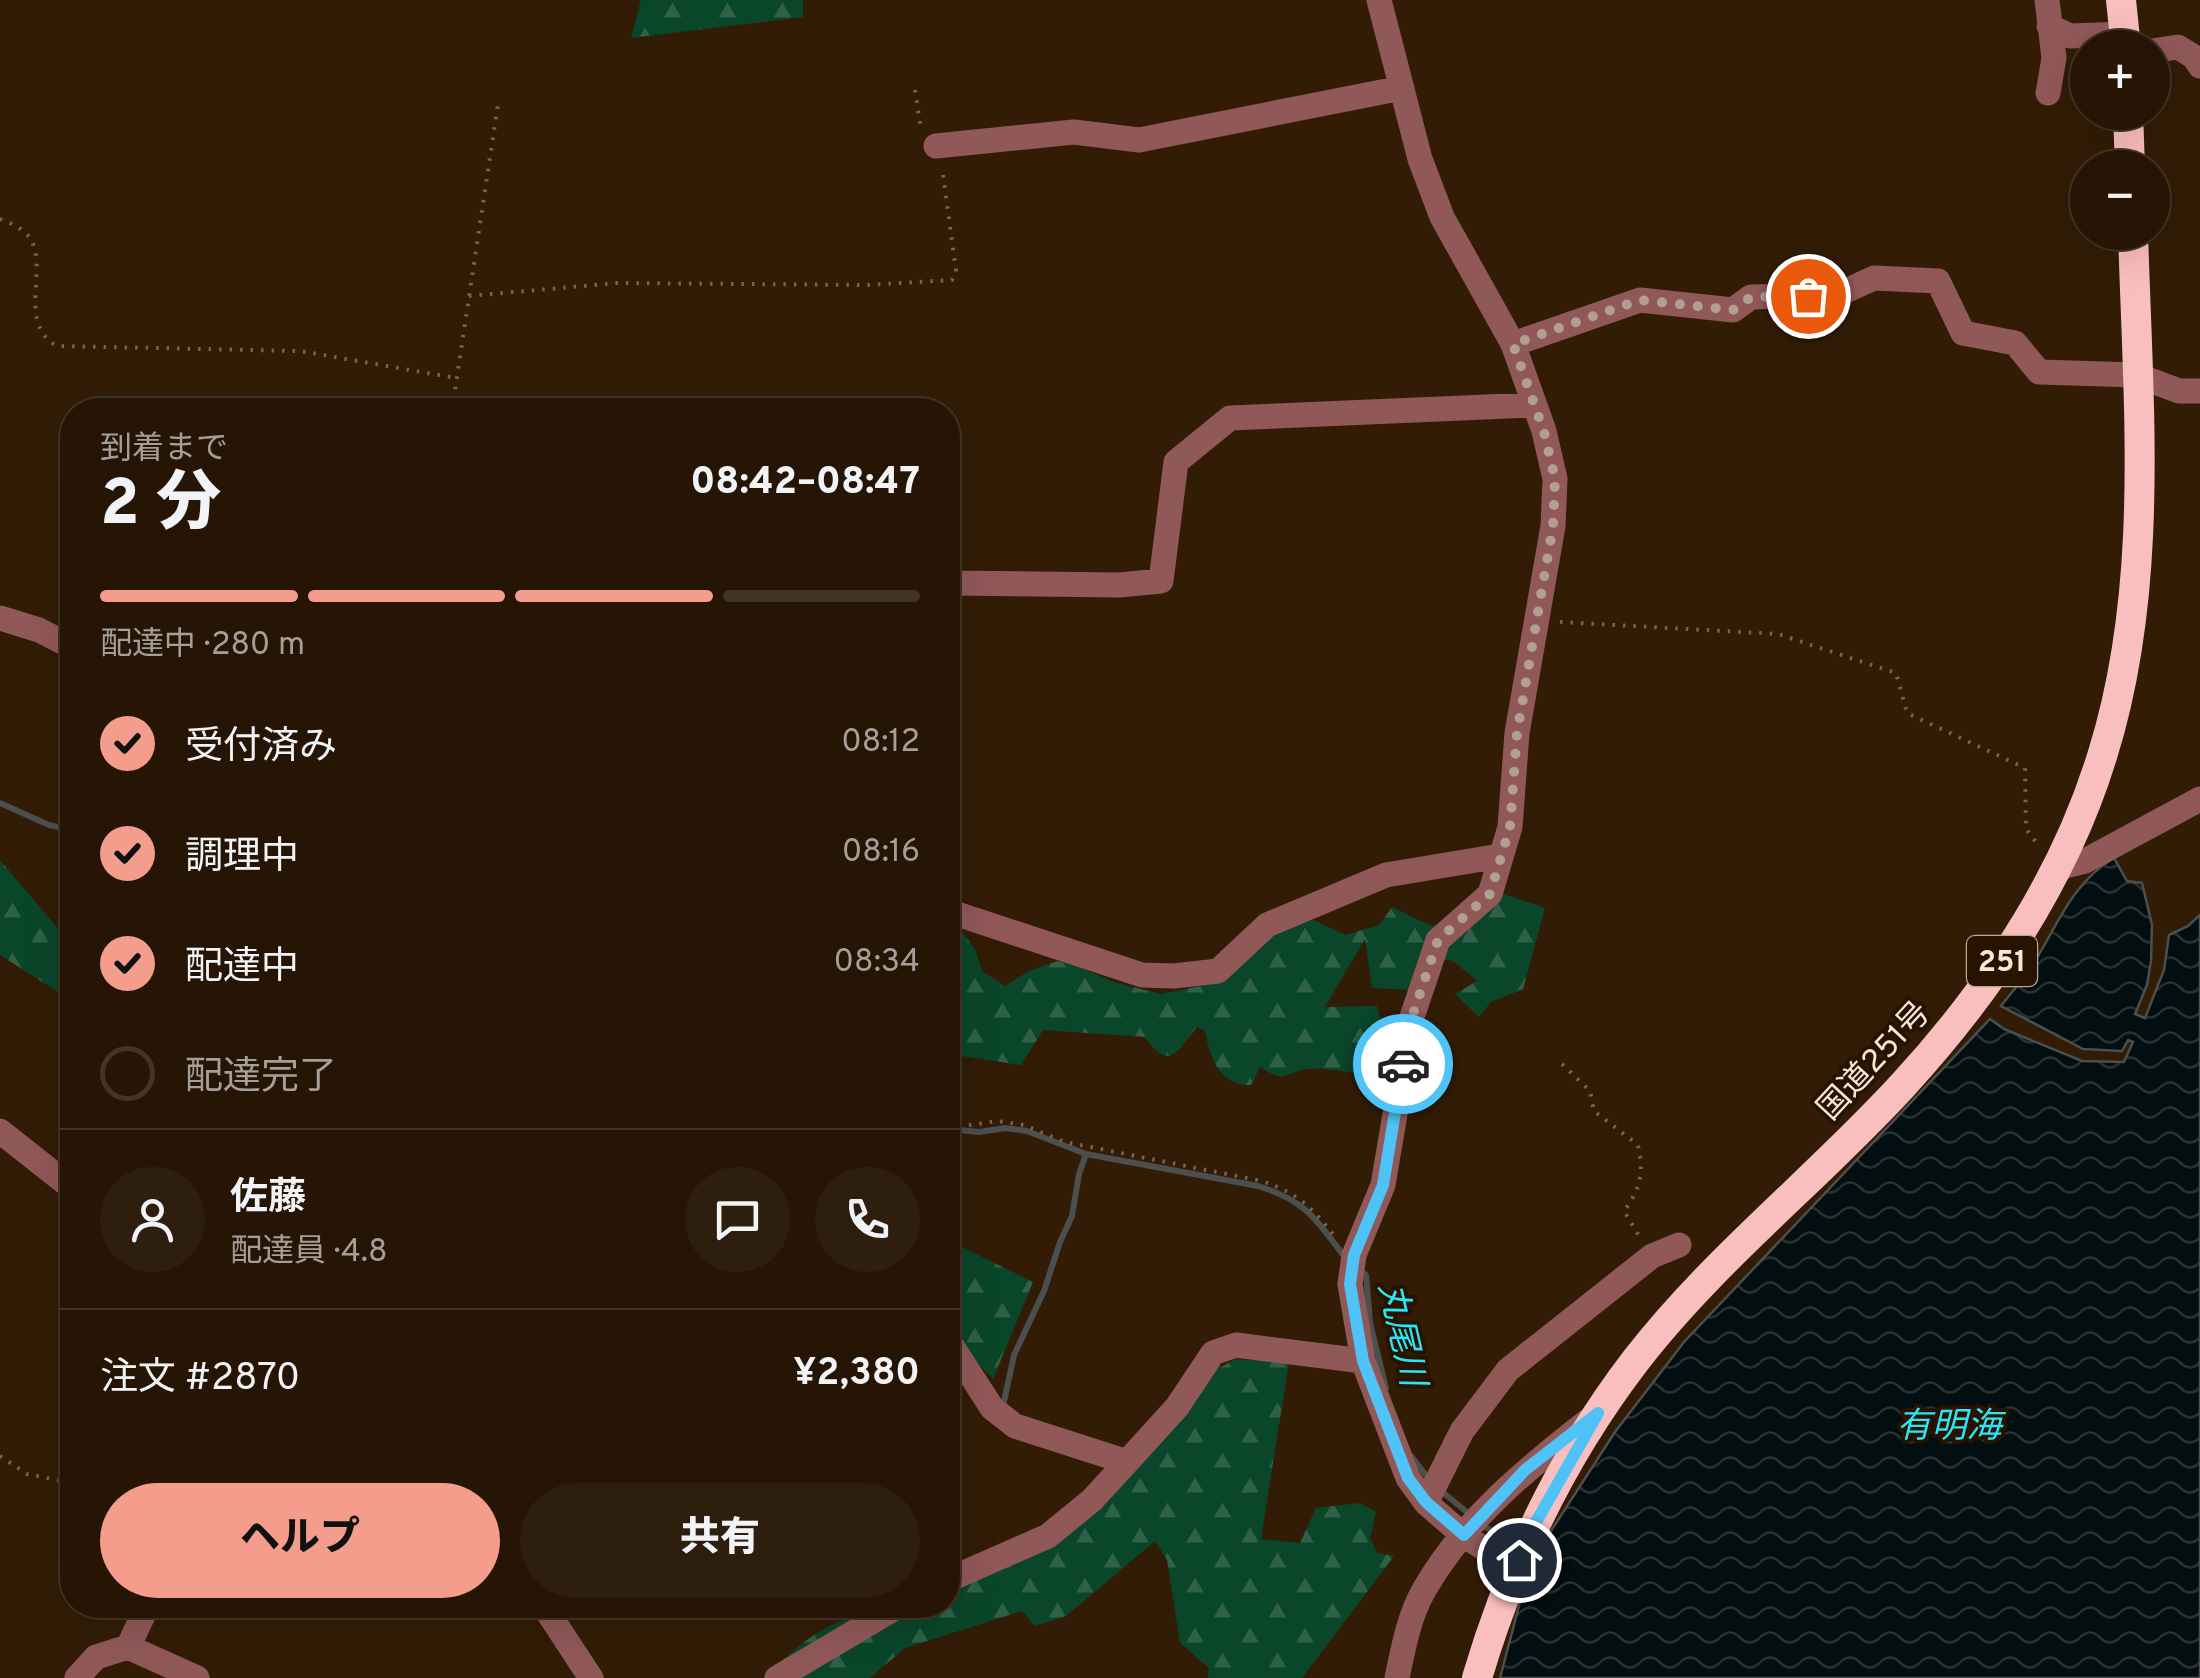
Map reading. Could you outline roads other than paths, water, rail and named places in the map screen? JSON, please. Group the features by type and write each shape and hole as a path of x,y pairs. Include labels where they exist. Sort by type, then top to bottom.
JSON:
{"highway":[{"path":"2122,0 2125,30"},
{"name":"国道251号","path":"1478,1678 1495,1619 1520,1557 1598,1413 1679,1310 1901,1087 1976,999 2020,935 2057,868 2103,754 2133,625 2139,553 2133,250"}],"street":[{"path":"1379,0 1420,159 1442,217 1513,344 1555,479 1553,526 1517,733 1510,827 1490,894 1438,940 1411,1020 1383,1185 1353,1262 1350,1284 1363,1361 1408,1478 1520,1557"},
{"path":"2048,13 2070,36"},
{"path":"2048,13 2054,58 2048,92"},
{"path":"2170,48 2178,47 2200,66"},
{"path":"936,146 1074,132 1139,140 1402,88"},
{"path":"1513,344 1640,300 1733,310 1751,297 1837,295 1874,278 1938,281 1963,333 2015,343 2039,372 2136,374 2178,391 2200,391"},
{"path":"960,583 1118,585 1161,581 1176,462 1230,418 1534,405"},
{"path":"0,618 60,641"},
{"path":"2057,868 2085,861 2200,800"},
{"path":"960,915 1142,974 1174,976 1218,970 1267,925 1386,876 1500,856"},
{"path":"0,1131 60,1178"},
{"path":"1431,1492 1462,1431 1508,1370 1652,1256 1679,1245"},
{"path":"960,1575 1048,1536 1092,1500 1177,1407 1213,1353 1236,1345 1363,1361"},
{"path":"960,1358 1000,1418 1127,1462"},
{"path":"1397,1678 1422,1592 1472,1524 1525,1470 1598,1413"},
{"path":"128,1647 142,1618"},
{"path":"552,1618 591,1678"},
{"path":"777,1678 878,1618"},
{"path":"78,1678 96,1657 128,1647 197,1678"}],"water":[{"name":"有明海","path":"2114,858 2127,881 2142,883 2152,925 2147,985 2135,1014 2145,1018 2164,970 2169,935 2200,915 2200,1678 1500,1678 1520,1602 1549,1534 1615,1432 1684,1342 1990,1019 2004,1029 2082,1061 2124,1062 2133,1042 2128,1040 2122,1051 2083,1049 2001,1006 2030,969 2075,894"}],"waterway":[{"name":"丸尾川","path":"0,803 60,827"},
{"name":"丸尾川","path":"960,1130 1027,1131 1086,1154 1258,1186 1308,1212 1344,1256"},
{"path":"1003,1406 1014,1355 1044,1291 1072,1216 1086,1154"},
{"name":"丸尾川","path":"1361,1271 1366,1275 1370,1323 1386,1388"},
{"name":"丸尾川","path":"1411,1456 1431,1482"},
{"name":"丸尾川","path":"1440,1490 1473,1517"},
{"name":"丸尾川","path":"1482,1525 1514,1545"}]}
